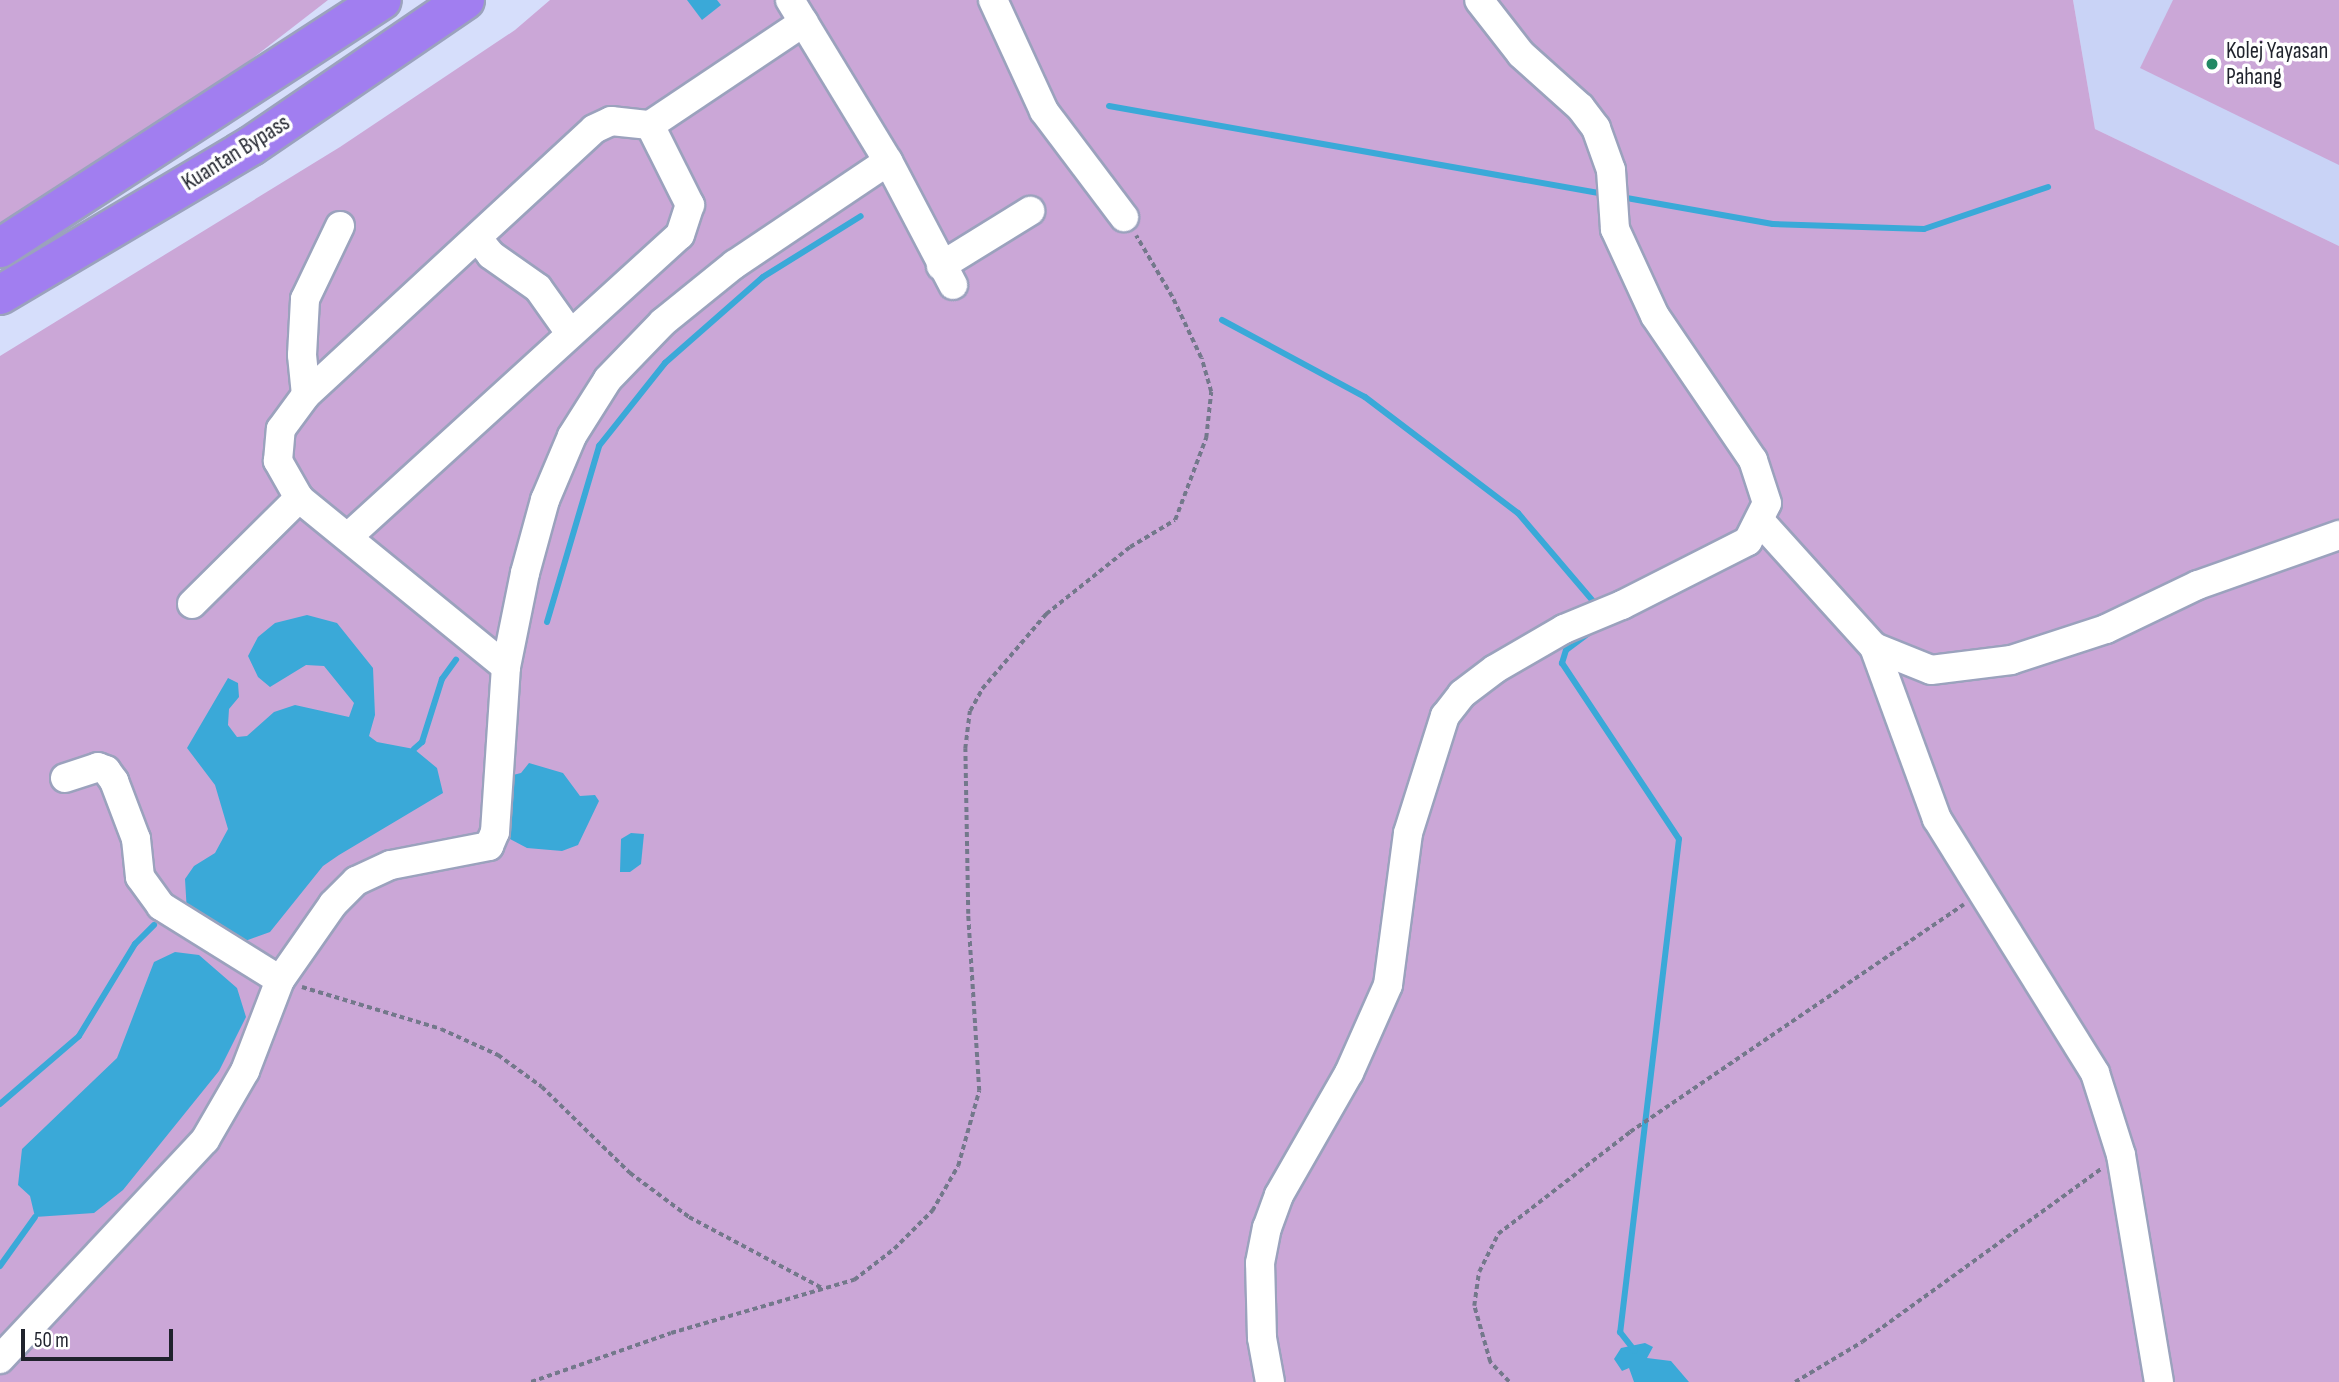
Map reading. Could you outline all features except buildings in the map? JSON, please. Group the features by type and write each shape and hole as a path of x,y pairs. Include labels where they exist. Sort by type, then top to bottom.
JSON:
{"highway":[{"name":"Kuantan Bypass","path":"0,247 382,0"},
{"name":"Kuantan Bypass","path":"0,295 251,146 465,0"}],"street":[{"path":"993,0 1044,111 1124,216"},
{"path":"1270,1382 1262,1338 1261,1276 1267,1228 1279,1195 1349,1073 1388,985 1408,832 1446,716 1462,694 1495,669 1564,629 1622,605 1748,541 1761,522 1767,503 1753,460 1655,316 1615,229 1611,170 1596,128 1580,107 1521,54 1479,0"},
{"path":"506,667 349,536 299,498 278,461 278,442 281,429 306,395 479,240 594,129 611,121 650,125 797,11 888,161 947,276 1030,211"},
{"path":"349,536 680,234 687,223 690,205 650,125"},
{"path":"0,1359 205,1140 245,1071 280,980 327,913 356,881 391,865 489,846 496,818 506,667 545,500 572,436 608,379 663,322 735,264 888,161"},
{"path":"306,395 302,355 305,299 340,226"},
{"path":"479,240 491,255 538,288 570,333"},
{"path":"192,604 299,498"},
{"path":"1761,522 1874,648 1921,783 1959,858 1983,890 2095,1073 2121,1155 2159,1382"},
{"path":"1874,648 1931,670 2011,660 2106,629 2198,585 2339,535"},
{"path":"65,778 98,767 106,770 114,781 136,839 140,877 161,906 280,980"}],"path":[{"path":"531,1382 671,1333 854,1280 894,1250 932,1211 958,1166 979,1091 968,900 965,749 970,711 982,689 1046,614 1130,547 1175,520 1206,438 1212,392 1201,358 1172,297 1124,216"},
{"path":"1509,1382 1490,1362 1474,1306 1479,1272 1498,1234 1630,1132 1662,1114 1983,890"},
{"path":"280,980 441,1029 498,1055 542,1087 630,1173 689,1217 825,1290"},
{"path":"1796,1382 1863,1342 2121,1155"}],"shaded area":[{"path":"0,0 328,0 240,68 0,227"},
{"path":"550,0 2073,0 2095,129 2339,246 2339,1382 0,1382 0,356 340,147 515,30"},
{"name":"Kolej Yayasan Pahang","path":"2073,0 2339,0 2339,246 2095,129"},
{"path":"2173,0 2339,0 2339,165 2140,68"}],"water":[{"path":"687,0 717,0 721,5 702,20"},
{"path":"307,615 337,623 373,668 375,715 369,736 377,742 414,749 437,768 443,793 323,866 270,932 237,944 187,913 185,879 194,866 215,853 228,829 215,785 187,748 228,678 238,683 239,697 229,709 228,725 237,737 247,736 274,712 295,705 349,717 354,703 324,666 306,665 270,687 258,677 248,656 258,637 275,623"},
{"path":"529,763 563,773 580,796 595,795 599,801 578,845 562,851 527,848 510,839 509,776 521,773"},
{"path":"631,833 644,834 641,864 630,872 620,872 621,839"},
{"path":"175,952 199,955 237,988 246,1017 219,1071 123,1190 94,1213 35,1217 30,1196 18,1185 22,1149 117,1058 154,962"},
{"path":"1645,1343 1653,1347 1647,1358 1671,1361 1689,1382 1634,1382 1629,1368 1622,1371 1614,1359 1621,1348"}],"waterway":[{"path":"1109,106 1604,194"},
{"path":"1621,197 1773,224 1924,229 2048,187"},
{"path":"547,622 599,446 665,363 763,277 861,216"},
{"path":"1222,320 1365,397 1518,513 1598,607"},
{"path":"1594,629 1566,650 1562,663 1679,839 1620,1332 1635,1351"},
{"path":"414,749 422,742 442,679 456,660"},
{"path":"0,1104 79,1036 135,944 154,925"},
{"path":"0,1266 35,1217"}],"place":[{"name":"Kolej Yayasan Pahang","path":"2212,64"}]}
